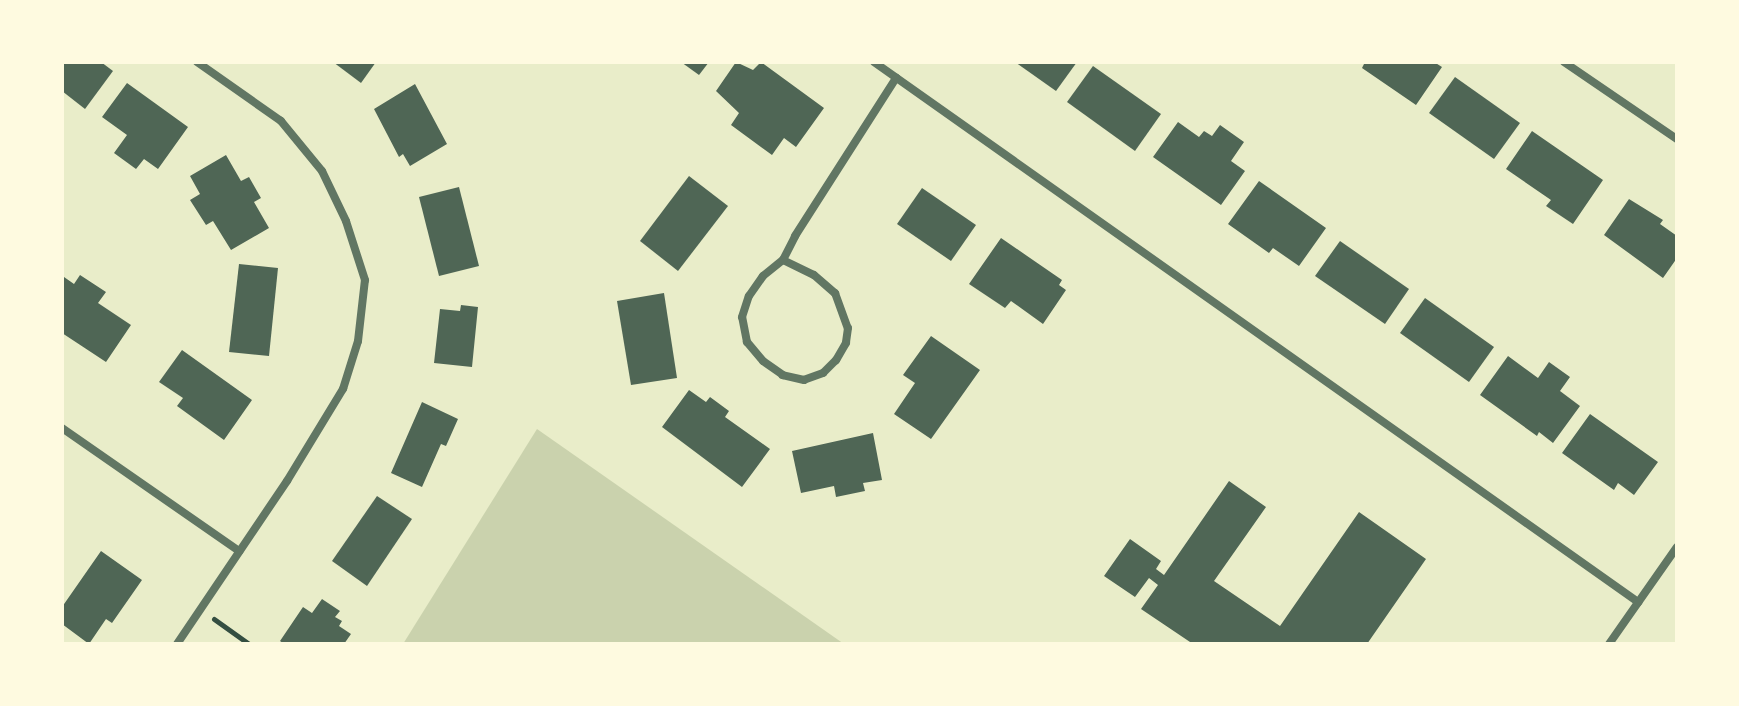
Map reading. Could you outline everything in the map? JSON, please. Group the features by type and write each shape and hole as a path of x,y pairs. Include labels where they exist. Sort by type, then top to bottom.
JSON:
{"street":[{"path":"177,644 343,389 358,341 365,280 346,221 322,171 281,121 197,62"},
{"path":"874,62 1638,602"},
{"path":"1564,62 1677,139"},
{"path":"783,260 814,275 835,293 848,328 846,343 836,360 823,373 804,380 783,375 763,361 747,342 742,317 749,296 763,276 783,260 795,236 896,78"},
{"path":"62,428 239,551"},
{"path":"1609,644 1677,547"}],"path":[{"path":"200,609 249,644"}],"green space":[{"path":"537,429 844,644 403,644"}],"building":[{"path":"62,62 101,62 113,71 85,109 62,91"},
{"path":"333,62 376,62 361,83"},
{"path":"681,62 709,62 699,75"},
{"path":"736,62 753,70 761,62 824,108 796,147 784,138 772,155 731,125 739,113 716,91"},
{"path":"1015,62 1077,62 1056,91"},
{"path":"1361,62 1434,62 1442,67 1416,105 1362,68 1364,64"},
{"path":"1093,66 1161,114 1135,151 1067,102"},
{"path":"1455,77 1520,123 1494,159 1429,113"},
{"path":"127,83 188,127 158,169 144,159 136,169 114,153 127,135 102,117"},
{"path":"415,84 447,144 410,166 403,154 399,157 374,109"},
{"path":"1178,122 1199,137 1204,131 1212,136 1220,125 1244,142 1231,161 1245,171 1221,205 1153,157"},
{"path":"1532,131 1603,180 1573,224 1546,206 1551,200 1506,169"},
{"path":"226,155 241,181 249,177 261,198 254,202 269,228 231,250 213,221 206,225 190,200 200,194 190,176"},
{"path":"689,176 728,206 678,271 640,241"},
{"path":"1259,181 1326,228 1299,266 1273,248 1269,253 1228,224"},
{"path":"459,187 479,266 439,276 419,197"},
{"path":"922,188 976,225 951,261 897,224"},
{"path":"1629,199 1663,220 1660,224 1677,236 1677,258 1663,278 1604,235"},
{"path":"1001,238 1062,280 1059,285 1066,290 1043,324 1011,301 1005,308 969,284"},
{"path":"1340,241 1409,289 1385,324 1315,276"},
{"path":"239,264 278,268 269,356 229,352"},
{"path":"80,275 106,292 98,303 131,325 106,362 62,333 62,281 64,277 74,284"},
{"path":"664,293 677,378 631,385 617,301"},
{"path":"1425,298 1494,347 1469,382 1400,333"},
{"path":"461,305 478,307 472,367 434,363 440,309 460,311"},
{"path":"931,336 980,370 931,439 894,414 915,383 903,375"},
{"path":"182,350 252,400 224,440 177,406 183,398 159,382"},
{"path":"1508,356 1538,378 1549,362 1570,377 1560,391 1580,406 1553,443 1539,432 1537,436 1480,395"},
{"path":"689,390 706,402 710,397 729,411 725,417 770,449 742,487 662,427"},
{"path":"422,402 458,419 446,446 441,444 422,487 391,473"},
{"path":"1590,414 1658,462 1634,495 1618,483 1614,490 1562,453"},
{"path":"873,433 882,480 863,483 865,491 836,497 834,486 801,493 792,451"},
{"path":"1229,481 1266,507 1214,581 1280,626 1359,512 1426,559 1367,644 1193,644 1141,609 1158,585 1149,578 1135,597 1104,576 1130,539 1161,561 1156,569 1164,575"},
{"path":"377,496 412,519 367,586 332,561"},
{"path":"101,551 142,580 112,623 106,619 89,644 62,624 62,607"},
{"path":"322,599 340,611 335,617 342,621 339,626 351,634 344,644 284,644 280,641 303,607 312,613"}]}
